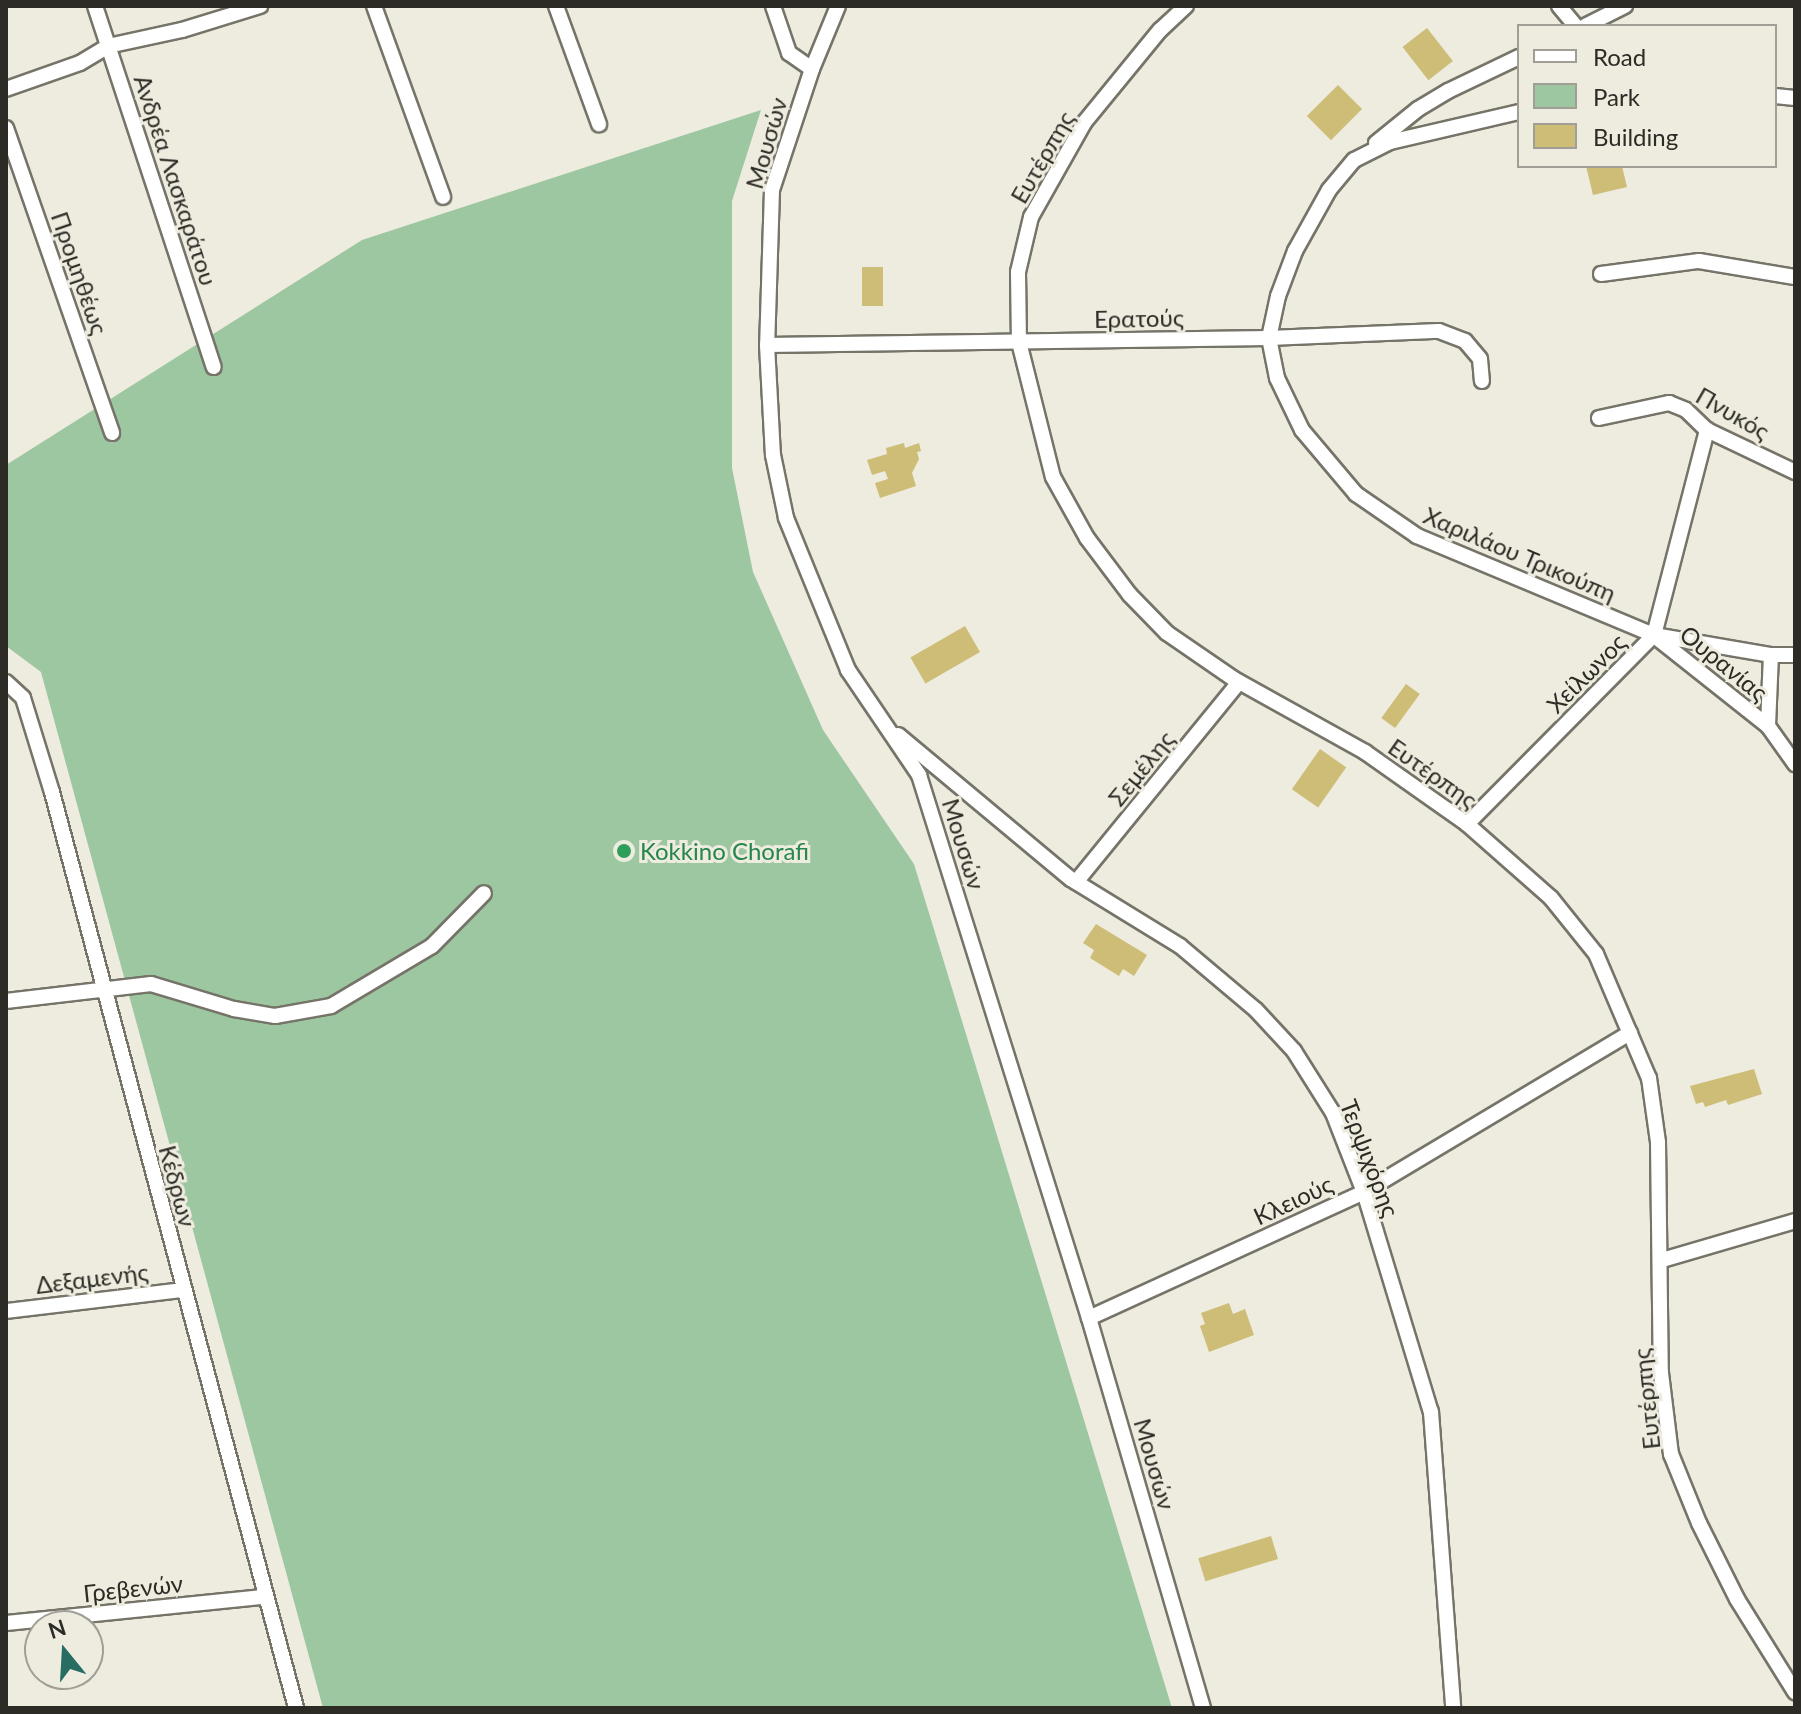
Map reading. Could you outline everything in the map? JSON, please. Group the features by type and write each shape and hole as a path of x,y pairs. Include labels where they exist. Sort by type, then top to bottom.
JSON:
{"street":[{"name":"Ανδρέα Λασκαράτου","path":"95,6 214,367"},
{"path":"6,89 80,63 108,46 182,30 260,6"},
{"path":"374,6 443,197"},
{"path":"556,6 599,124"},
{"path":"773,6 789,53 812,69"},
{"name":"Μουσών","path":"838,6 812,69 772,190 767,345 773,455 786,518 848,670 919,775 1089,1318 1203,1708"},
{"name":"Ευτέρπης","path":"1186,6 1160,30 1084,123 1031,217 1018,272 1019,342 1053,477 1087,538 1130,595 1167,633 1239,682 1365,752 1467,824 1551,898 1596,954 1649,1078 1658,1142 1662,1260 1661,1373 1671,1454 1699,1523 1737,1599 1795,1692"},
{"path":"1559,6 1574,24"},
{"path":"1589,24 1625,6"},
{"path":"1364,153 1418,109 1517,58"},
{"name":"Χαριλάου Τρικούπη","path":"1517,112 1409,137 1364,153 1329,190 1306,229 1278,296 1269,338 1277,378 1302,430 1356,494 1417,536 1654,635 1771,655 1795,655"},
{"name":"Προμηθέως","path":"6,128 112,433"},
{"path":"1601,274 1699,261 1795,277"},
{"name":"Ερατούς","path":"767,345 1269,338 1439,331 1465,341 1480,359 1482,381"},
{"name":"Πνυκός","path":"1599,418 1669,403 1686,410 1707,430 1795,472"},
{"name":"Χείλωνος","path":"1467,824 1654,635 1707,430"},
{"name":"Ουρανίας","path":"1654,635 1768,726 1795,764"},
{"path":"1768,726 1771,655"},
{"name":"Κέδρων","path":"6,682 23,698 296,1708"},
{"name":"Σεμέλης","path":"1076,882 1239,682"},
{"name":"Τερψιχόρης","path":"886,725 1076,882 1180,946 1256,1010 1294,1051 1333,1113 1364,1192 1431,1412 1453,1708"},
{"path":"919,775 935,767"},
{"path":"6,1001 151,984 234,1009 275,1016 331,1006 432,946 484,893"},
{"name":"Κλειούς","path":"1089,1318 1364,1192 1630,1033"},
{"path":"1662,1260 1795,1221"},
{"name":"Δεξαμενής","path":"6,1311 183,1290"},
{"name":"Γρεβενών","path":"6,1623 264,1597"}],"green space":[{"path":"761,110 732,201 732,468 753,572 823,730 914,864 1172,1708 323,1708 41,672 6,646 6,465 362,240"}],"building":[{"path":"1427,28 1453,61 1428,80 1403,47"},
{"path":"1338,85 1362,109 1331,140 1307,116"},
{"path":"1586,168 1622,168 1627,187 1593,195"},
{"path":"862,267 883,267 883,306 862,306"},
{"path":"904,443 905,448 919,443 921,451 917,452 919,459 912,473 916,486 880,498 875,483 888,479 885,471 872,475 867,460 887,454 886,448"},
{"path":"965,626 980,652 925,683 910,658"},
{"path":"1406,684 1420,694 1395,728 1381,718"},
{"path":"1320,749 1346,767 1318,807 1292,789"},
{"path":"1096,924 1147,955 1134,976 1123,969 1119,976 1090,958 1094,950 1083,943"},
{"path":"1754,1069 1762,1094 1728,1105 1726,1100 1705,1107 1703,1102 1696,1104 1690,1086"},
{"path":"1229,1303 1233,1314 1245,1309 1254,1335 1209,1352 1200,1326 1205,1324 1201,1313"},
{"path":"1271,1536 1278,1559 1205,1581 1198,1558"}],"place":[{"name":"Kokkino Chorafi","path":"624,851"}]}
